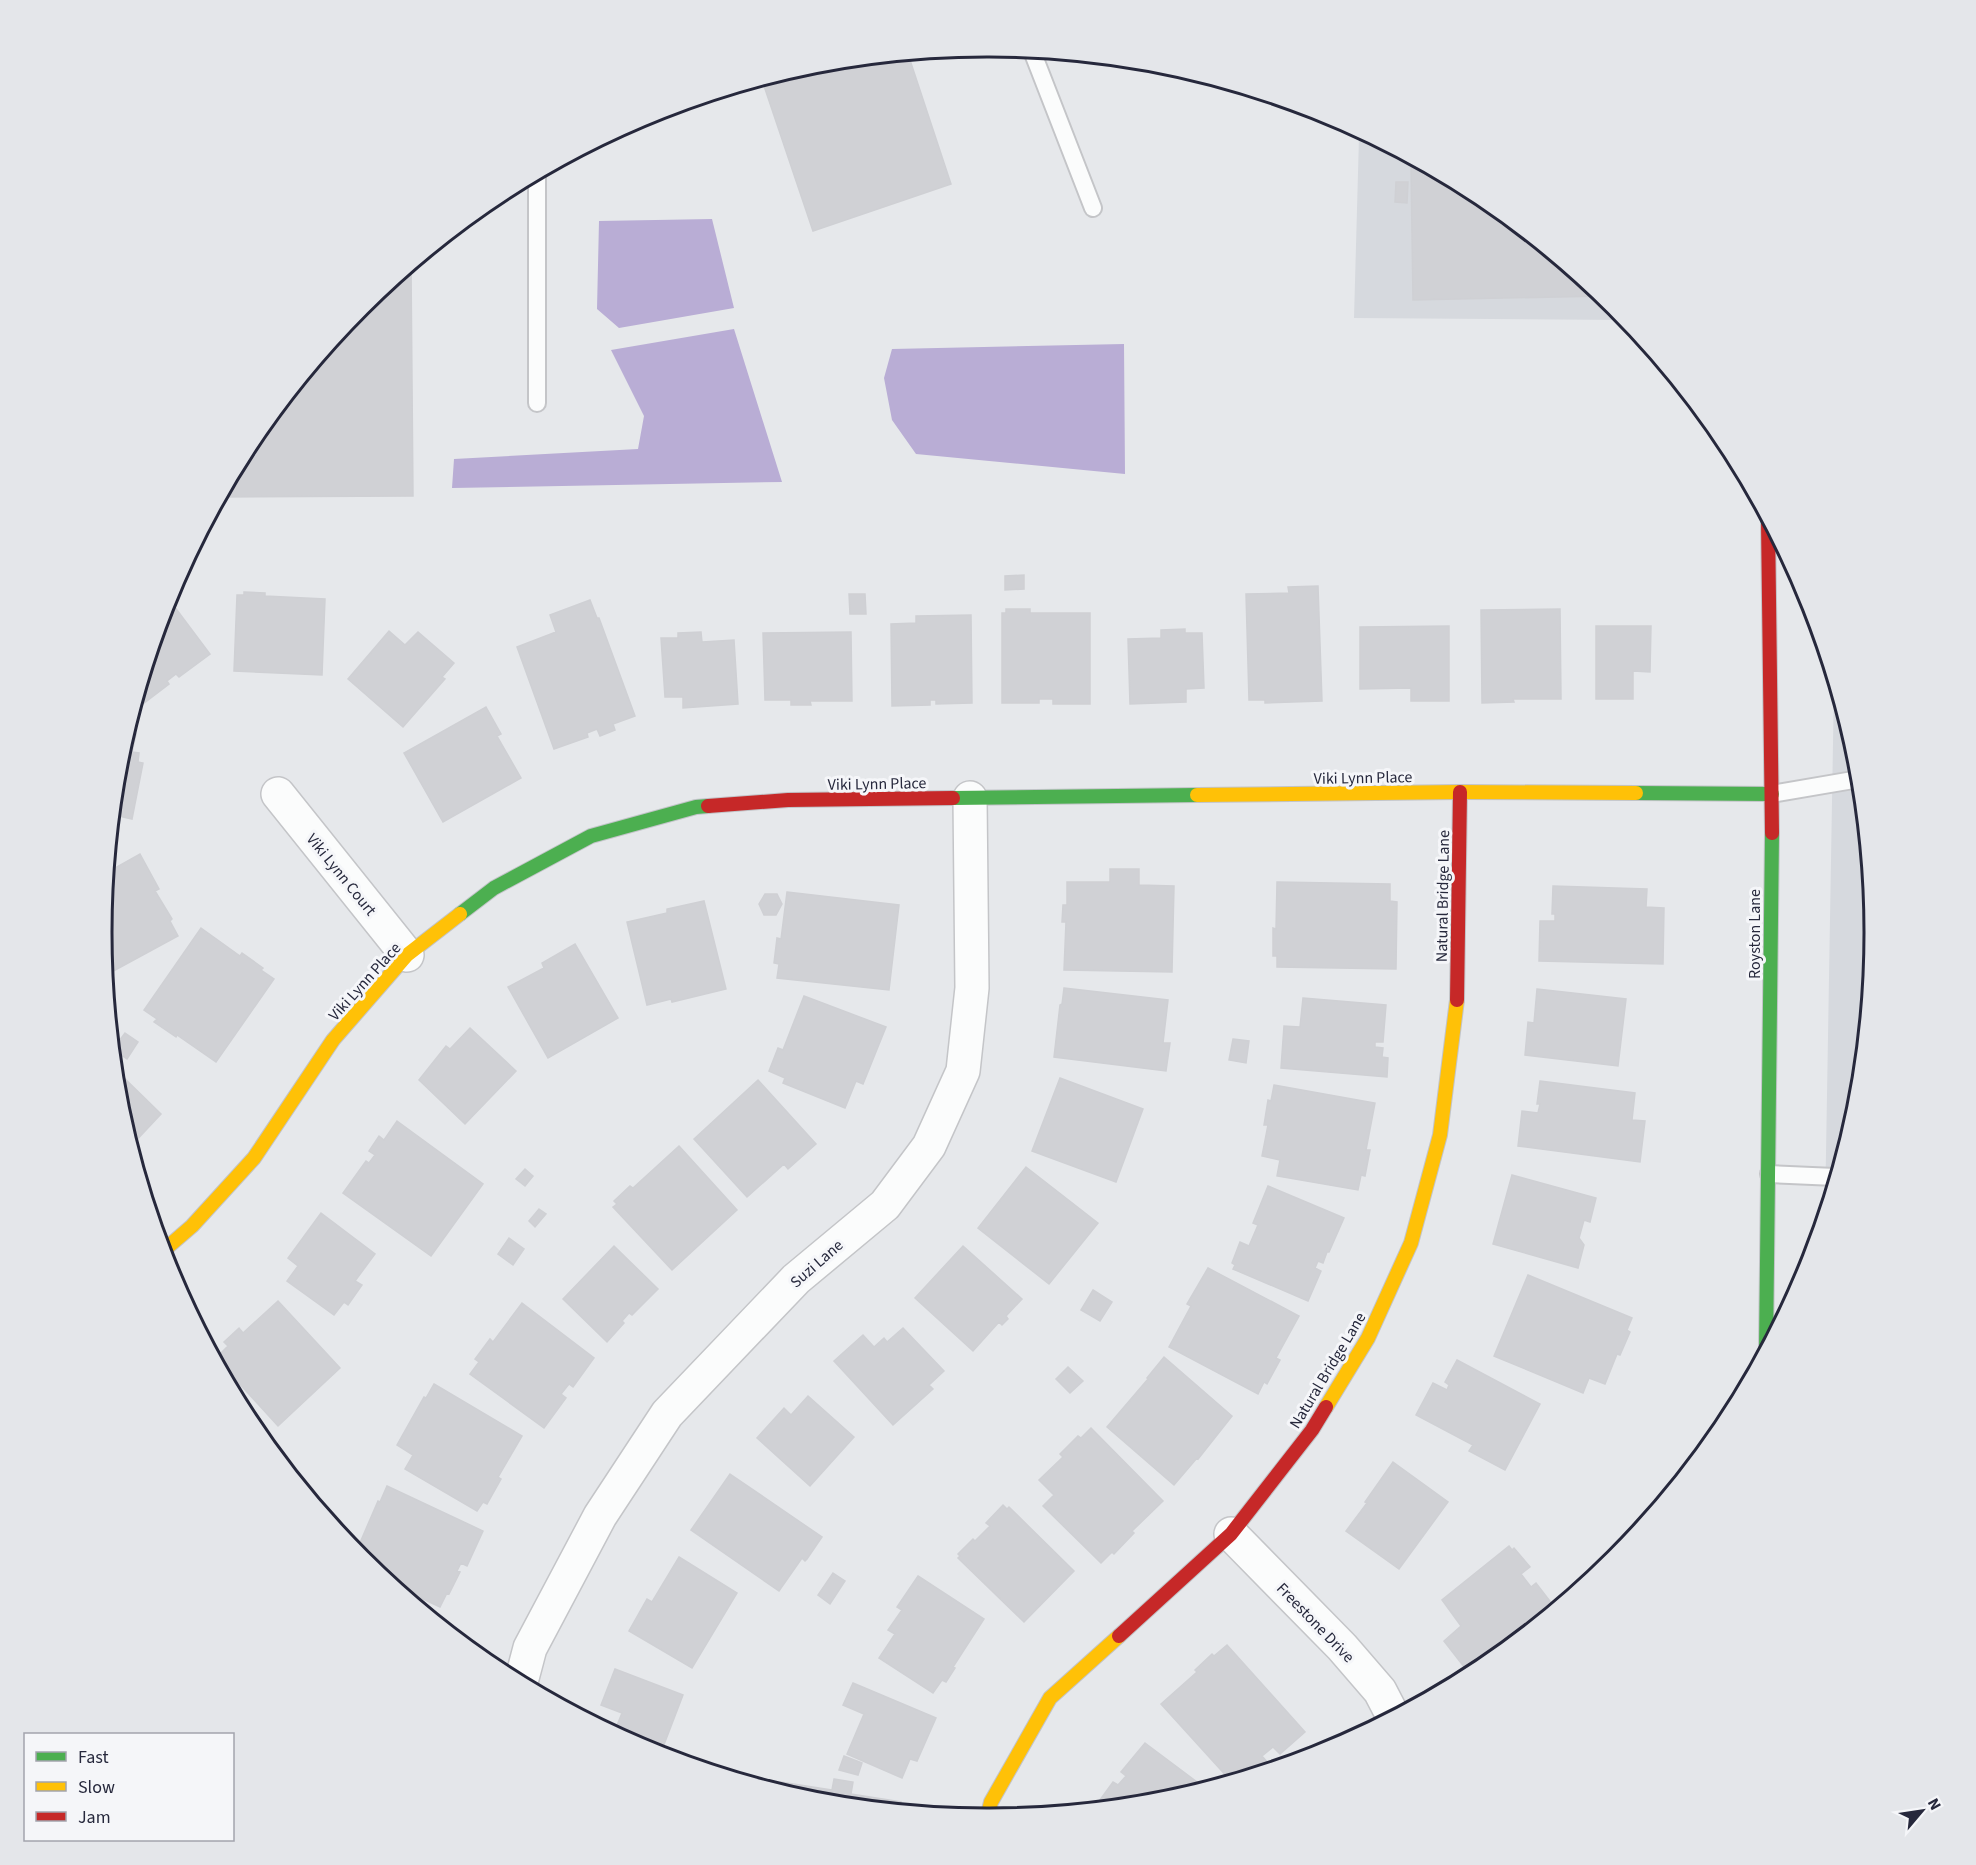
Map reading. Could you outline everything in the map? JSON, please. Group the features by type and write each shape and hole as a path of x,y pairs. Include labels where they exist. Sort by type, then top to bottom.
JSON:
{"street":[{"name":"Royston Lane","path":"1766,1332 1772,794 1768,536"},
{"name":"Viki Lynn Place","path":"170,1245 192,1226 254,1158 333,1040 407,955 494,888 591,836 696,807 788,800 1460,792 1772,794"},
{"name":"Natural Bridge Lane","path":"990,1808 1050,1698 1231,1534 1312,1430 1368,1338 1411,1243 1440,1135 1457,1011 1460,792"},
{"name":"Viki Lynn Court","path":"278,794 407,955"},
{"name":"Suzi Lane","path":"523,1674 530,1648 600,1516 667,1414 796,1279 885,1205 929,1146 963,1071 971,1000 970,798"},
{"name":"Freestone Drive","path":"1231,1534 1342,1647 1380,1691 1390,1710"}],"lane":[{"path":"1035,59 1093,208"},
{"path":"537,182 537,403"},
{"path":"1772,794 1850,780"},
{"path":"1769,1174 1829,1177"}],"shaded area":[{"path":"1359,140 1426,174 1521,238 1565,274 1613,320 1354,318"},
{"path":"712,219 734,308 619,328 597,309 599,221"},
{"path":"734,329 782,482 452,488 454,459 638,449 644,416 611,350"},
{"path":"1124,344 1125,474 916,454 892,420 884,378 892,349"},
{"path":"1834,705 1847,762 1856,818 1862,875 1864,932 1862,990 1856,1047 1847,1103 1825,1187"}],"building":[{"path":"910,61 951,184 813,231 764,86 874,64"},
{"path":"1411,167 1426,174 1521,238 1589,296 1413,300"},
{"path":"1396,182 1408,182 1407,203 1395,202"},
{"path":"411,274 413,496 229,497 260,446 293,400 369,313"},
{"path":"1024,575 1024,589 1005,590 1005,576"},
{"path":"1318,586 1322,701 1265,703 1265,700 1249,700 1246,594 1289,593 1288,587"},
{"path":"244,592 265,593 265,596 325,599 322,675 234,671 237,595 244,595"},
{"path":"849,594 865,594 866,614 850,614"},
{"path":"590,600 599,618 635,716 613,724 615,730 600,736 597,729 587,733 588,737 554,749 517,647 556,632 550,615"},
{"path":"175,607 210,654 179,677 176,674 167,681 169,684 143,704"},
{"path":"1006,609 1030,609 1030,613 1090,613 1090,704 1053,704 1053,699 1039,699 1039,703 1002,703 1002,613 1006,613"},
{"path":"1560,609 1561,699 1513,699 1514,702 1482,703 1481,610"},
{"path":"971,615 972,703 936,704 936,700 930,700 930,705 892,706 891,624 916,623 916,616"},
{"path":"1449,626 1449,701 1411,701 1411,688 1360,689 1360,627"},
{"path":"1596,626 1651,626 1650,672 1633,671 1633,699 1596,699"},
{"path":"1185,629 1185,633 1202,633 1204,688 1186,689 1186,702 1130,704 1128,639 1161,638 1161,630"},
{"path":"389,631 405,645 418,632 454,663 442,677 445,679 403,727 348,679"},
{"path":"701,632 702,642 734,640 738,704 683,708 683,697 665,697 661,638 678,638 678,633"},
{"path":"851,632 852,701 810,701 811,705 791,705 791,700 765,700 763,633"},
{"path":"486,707 501,734 497,736 521,778 443,822 404,753"},
{"path":"136,734 132,752 139,753 138,762 143,763 132,819 120,816 129,762"},
{"path":"140,854 159,889 155,891 172,919 170,921 178,936 113,971 112,932 115,868"},
{"path":"1110,869 1139,869 1139,885 1174,886 1172,972 1064,970 1066,922 1062,922 1063,905 1067,905 1067,882 1110,882"},
{"path":"1277,882 1390,884 1390,901 1397,902 1396,969 1277,967 1277,956 1273,956 1273,928 1276,929"},
{"path":"1553,886 1647,889 1646,907 1664,908 1663,964 1539,961 1540,921 1555,921 1555,914 1552,914"},
{"path":"787,892 899,905 889,990 777,978 779,964 774,963 777,938 781,939"},
{"path":"765,894 777,894 782,904 776,915 764,915 759,904"},
{"path":"704,901 726,989 672,1002 671,999 647,1005 627,922 667,913 667,909"},
{"path":"201,928 240,956 242,953 274,979 216,1062 154,1022 157,1019 144,1010"},
{"path":"575,944 618,1018 548,1058 508,987 544,968 542,963"},
{"path":"1064,988 1168,1000 1163,1043 1170,1043 1166,1071 1054,1057"},
{"path":"1537,989 1626,999 1618,1066 1525,1055 1528,1022 1534,1023"},
{"path":"804,996 886,1027 863,1084 856,1081 845,1108 783,1083 785,1078 769,1071 778,1048 783,1050"},
{"path":"1303,998 1386,1005 1383,1042 1375,1042 1375,1047 1383,1048 1382,1057 1388,1058 1387,1077 1281,1068 1284,1026 1300,1027"},
{"path":"470,1028 516,1071 465,1124 419,1080 446,1046 450,1049"},
{"path":"125,1033 138,1042 127,1059 121,1055 119,1041"},
{"path":"1233,1039 1249,1041 1246,1063 1229,1060"},
{"path":"1060,1078 1143,1109 1116,1182 1032,1151"},
{"path":"125,1079 161,1114 137,1139"},
{"path":"758,1080 816,1144 788,1169 784,1164 747,1197 694,1139"},
{"path":"1540,1081 1635,1093 1632,1120 1645,1121 1640,1162 1518,1146 1522,1111 1538,1113"},
{"path":"1274,1085 1375,1103 1366,1150 1370,1150 1365,1176 1361,1175 1358,1190 1277,1176 1280,1160 1262,1156 1268,1125 1264,1125 1268,1100 1271,1101"},
{"path":"397,1121 483,1184 431,1256 343,1193 366,1161 369,1163 375,1155 369,1151 379,1136 384,1140"},
{"path":"679,1146 737,1210 672,1270 613,1207 617,1204 614,1201 630,1186 633,1188"},
{"path":"1026,1167 1098,1223 1049,1284 978,1228"},
{"path":"525,1169 533,1176 525,1186 516,1179"},
{"path":"1512,1175 1596,1198 1590,1222 1584,1220 1579,1238 1584,1245 1578,1268 1493,1244"},
{"path":"1268,1186 1344,1218 1323,1263 1318,1261 1315,1268 1321,1271 1308,1301 1233,1269 1235,1265 1232,1263 1240,1242 1249,1246 1258,1225 1253,1223"},
{"path":"539,1209 546,1214 535,1227 529,1221"},
{"path":"321,1213 375,1254 355,1281 362,1285 348,1305 344,1302 334,1315 287,1281 298,1266 288,1258"},
{"path":"509,1238 524,1249 513,1265 498,1254"},
{"path":"614,1246 658,1289 632,1315 629,1313 622,1321 624,1323 607,1342 563,1299"},
{"path":"963,1246 1022,1299 1006,1316 1008,1319 1002,1325 999,1322 973,1351 915,1298"},
{"path":"1208,1268 1299,1316 1276,1358 1280,1360 1267,1384 1264,1382 1258,1394 1169,1347 1191,1306 1187,1304"},
{"path":"1528,1275 1632,1318 1627,1330 1630,1332 1620,1355 1617,1354 1605,1384 1589,1378 1583,1393 1494,1356"},
{"path":"1093,1290 1112,1302 1100,1321 1081,1310"},
{"path":"278,1301 340,1368 278,1426 236,1380 221,1353 228,1346 224,1342 239,1328 243,1333"},
{"path":"522,1303 594,1358 573,1387 569,1384 561,1394 566,1398 544,1428 470,1374 479,1362 475,1359 490,1339 493,1342"},
{"path":"903,1328 944,1371 929,1385 933,1389 893,1425 834,1361 863,1335 874,1347 884,1338 887,1342"},
{"path":"1164,1357 1232,1416 1174,1485 1107,1427"},
{"path":"1457,1360 1540,1404 1505,1470 1469,1451 1473,1445 1416,1415 1433,1383 1447,1390 1449,1385 1445,1382"},
{"path":"1068,1367 1083,1381 1070,1393 1056,1379"},
{"path":"434,1384 522,1436 498,1477 501,1479 487,1504 483,1502 477,1511 405,1469 413,1455 397,1445 424,1397 426,1398"},
{"path":"808,1396 854,1437 810,1486 757,1438 784,1408 791,1415"},
{"path":"1091,1428 1163,1501 1132,1531 1134,1533 1114,1554 1112,1552 1101,1563 1043,1506 1054,1495 1039,1480 1063,1457 1060,1454 1078,1436 1081,1438"},
{"path":"1393,1462 1448,1502 1399,1569 1346,1531"},
{"path":"730,1474 822,1537 807,1559 805,1561 802,1558 779,1591 691,1530"},
{"path":"387,1486 483,1531 467,1566 461,1563 457,1571 460,1572 440,1607 418,1597 360,1542 378,1501 380,1502"},
{"path":"1003,1505 1007,1509 1009,1507 1074,1571 1024,1622 958,1558 960,1556 958,1554 973,1539 975,1541 990,1526 986,1523"},
{"path":"1509,1546 1512,1550 1514,1548 1530,1567 1521,1574 1531,1587 1536,1583 1551,1602 1521,1627 1464,1667 1444,1641 1461,1626 1442,1600"},
{"path":"679,1557 737,1593 692,1668 629,1631 647,1599 652,1602"},
{"path":"833,1573 845,1581 830,1604 818,1595"},
{"path":"918,1576 984,1619 946,1682 942,1680 933,1693 879,1658 895,1634 888,1630 902,1610 897,1607"},
{"path":"1227,1645 1305,1732 1280,1754 1273,1747 1262,1756 1268,1762 1225,1775 1161,1704 1197,1672 1195,1670 1212,1654 1214,1656"},
{"path":"615,1669 683,1695 664,1745 617,1725 622,1713 601,1705"},
{"path":"853,1683 936,1718 917,1761 910,1759 902,1778 847,1754 864,1714 843,1705"},
{"path":"1145,1743 1197,1782 1099,1801 1113,1782 1118,1785 1126,1776 1121,1772"},
{"path":"844,1756 862,1763 858,1775 839,1770"},
{"path":"834,1779 853,1782 851,1794 901,1803 874,1801 781,1783 832,1790"}],"traffic: fast":[{"path":"1636,793 1772,794"},
{"path":"953,798 1197,795"},
{"path":"460,914 494,888 591,836 696,807 708,806"},
{"path":"1766,1333 1772,833"}],"traffic: slow":[{"path":"1197,795 1460,792 1636,793"},
{"path":"170,1245 192,1226 254,1158 333,1040 407,955 460,914"},
{"path":"1326,1407 1368,1338 1411,1243 1440,1135 1457,1000"},
{"path":"990,1808 1050,1698 1119,1636"}],"traffic: jam":[{"path":"1768,536 1772,833"},
{"path":"1457,1000 1460,792"},
{"path":"708,806 788,800 953,798"},
{"path":"1119,1636 1231,1534 1312,1430 1326,1407"}]}
